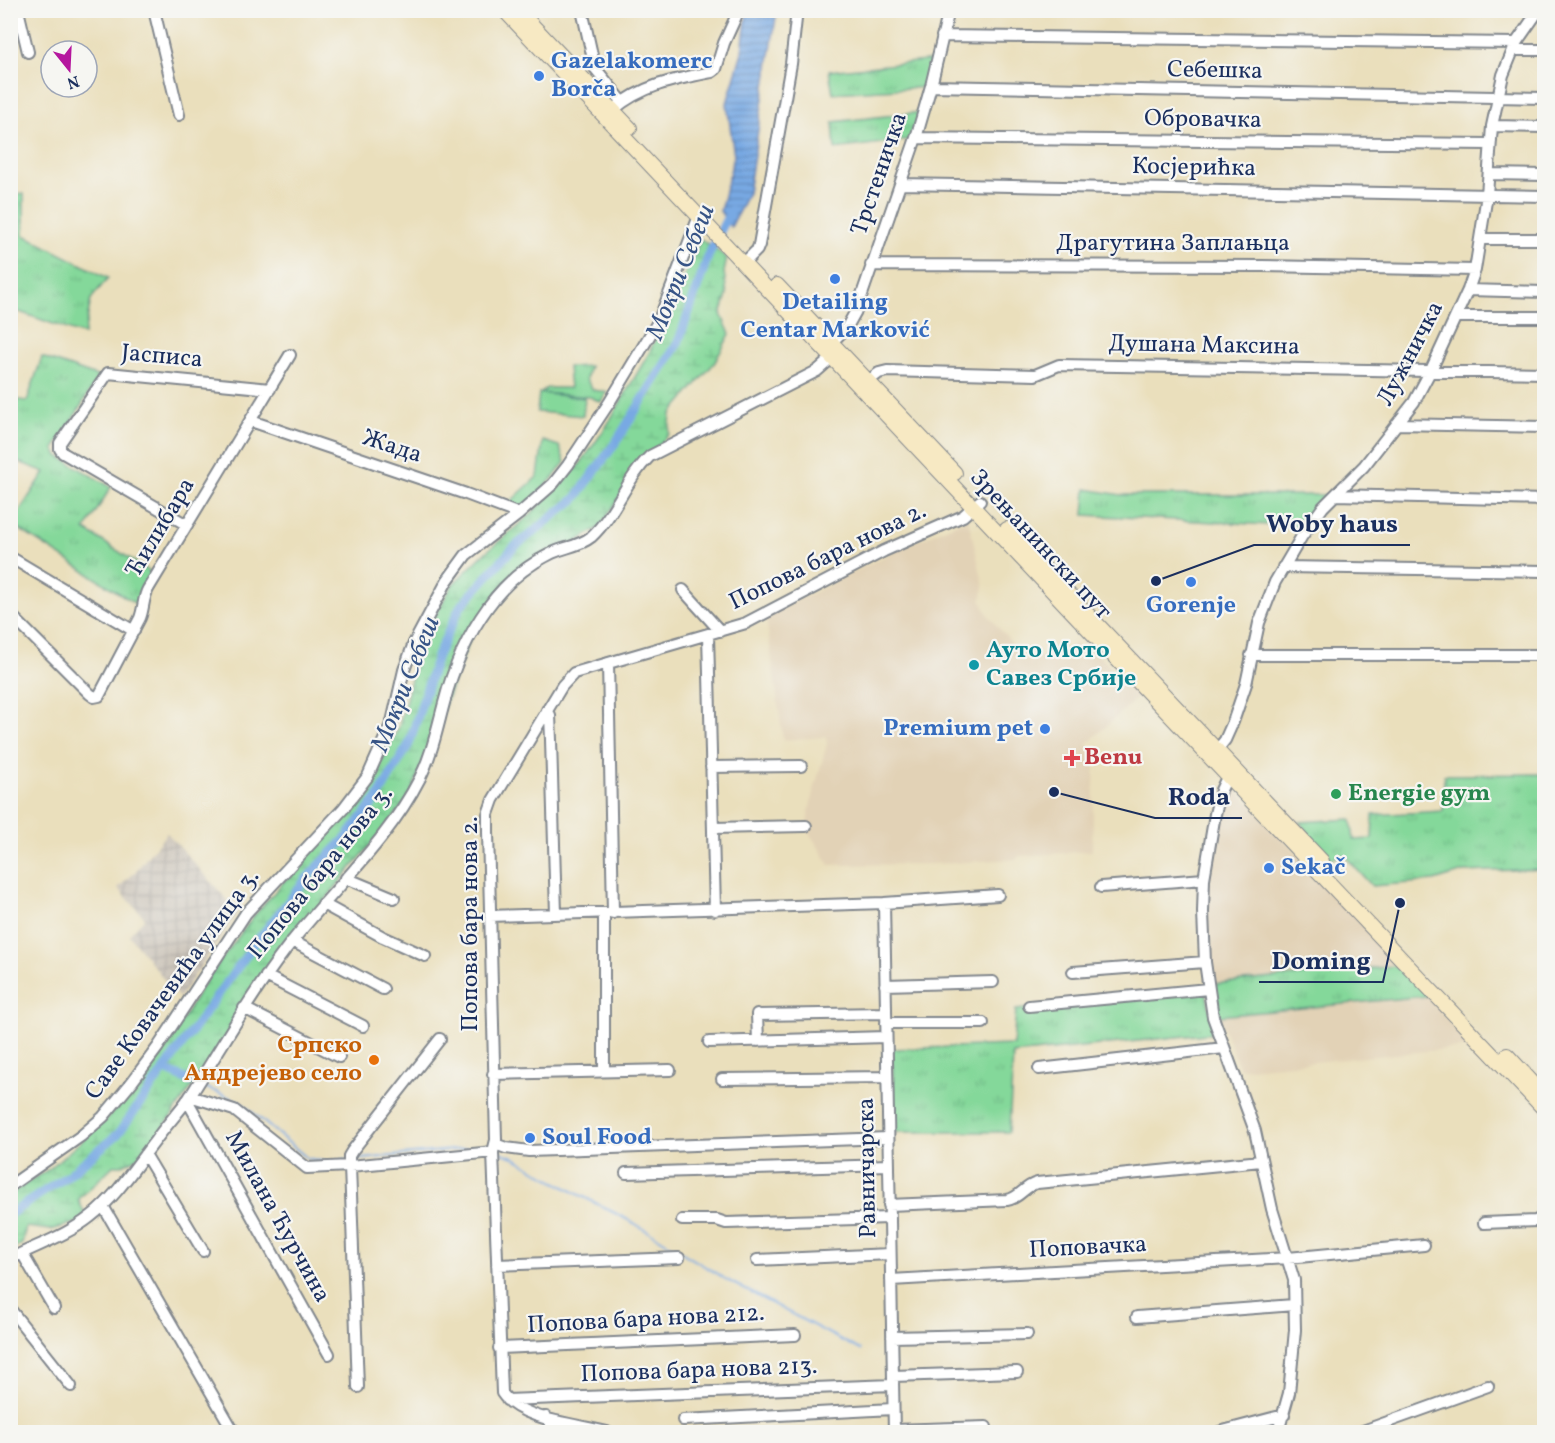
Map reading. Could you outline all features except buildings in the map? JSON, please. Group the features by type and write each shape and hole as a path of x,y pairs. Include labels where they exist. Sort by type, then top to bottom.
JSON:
{"main road":[{"name":"Зрењанински пут","path":"504,10 699,216 713,225"},
{"name":"Зрењанински пут","path":"518,10 617,105 713,225 833,357 1217,750 1545,1095"},
{"name":"Зрењанински пут","path":"747,260 832,342 977,504 1228,775 1545,1109"}],"street":[{"path":"18,10 28,52"},
{"path":"154,10 179,114"},
{"path":"582,10 595,68 617,105 670,80 716,69 724,43 739,10"},
{"path":"747,260 758,248 763,228 791,64 797,10"},
{"name":"Трстеничка","path":"832,342 854,316 901,184 931,86 950,10"},
{"name":"Лужничка","path":"1217,750 1229,732 1246,684 1251,655 1266,602 1283,567 1308,527 1364,466 1414,402 1468,290 1474,270 1487,195 1492,126 1503,75 1515,47 1539,10"},
{"path":"942,36 1515,47 1545,50"},
{"name":"Себешка","path":"931,86 1545,98"},
{"path":"1492,126 1545,127"},
{"name":"Обровачка","path":"916,138 1490,144"},
{"path":"1490,174 1545,175"},
{"name":"Косјерићка","path":"901,184 1545,196"},
{"name":"Саве Ковачевића улица 3.","path":"10,1186 81,1136 103,1117 158,1047 246,913 343,809 368,776 392,722 404,670 414,643 447,580 466,555 519,514 560,476 617,391 659,320 699,216"},
{"path":"1479,239 1545,239"},
{"name":"Драгутина Заплањца","path":"871,265 1261,266 1474,270"},
{"path":"1468,290 1545,292"},
{"path":"1456,317 1545,317"},
{"path":"270,389 290,356"},
{"name":"Попова бара нова 3.","path":"10,1259 74,1228 103,1206 189,1098 244,1008 292,941 398,815 420,779 432,751 444,702 464,647 475,626 504,587 552,553 590,538 600,527 637,470 650,456 817,371 833,357"},
{"name":"Душана Максина","path":"868,381 876,374 887,371 1035,375 1059,365 1545,373"},
{"name":"Јасписа","path":"187,525 63,453 60,443 104,376 108,374 270,389"},
{"name":"Ћилибара","path":"10,614 90,694 96,697 100,694 134,631 144,609 148,589 270,389"},
{"name":"Жада","path":"250,421 519,514"},
{"path":"1397,424 1545,427"},
{"path":"1335,495 1545,500"},
{"name":"Попова бара нова 2.","path":"507,1400 502,1393 499,1348 489,808 547,710 570,676 580,671 714,633 756,618 884,551 963,516 977,504"},
{"path":"10,557 134,631"},
{"path":"1283,567 1545,571"},
{"path":"683,590 714,633 711,767 715,910"},
{"path":"1251,655 1545,655"},
{"path":"604,1071 608,913 608,663"},
{"path":"547,710 551,740 556,914"},
{"path":"711,767 801,766"},
{"path":"1228,775 1221,790 1215,814 1204,879 1203,912 1208,989 1211,1010 1255,1131 1275,1220 1294,1280 1295,1329 1289,1393 1278,1432"},
{"path":"713,828 806,826"},
{"path":"346,878 393,898"},
{"path":"1101,887 1204,879"},
{"path":"490,916 715,910 884,903 998,895"},
{"name":"Равничарска","path":"884,903 894,1431"},
{"path":"323,904 383,937 425,956"},
{"path":"292,941 383,989"},
{"path":"1073,972 1206,962"},
{"path":"266,976 363,1026"},
{"path":"885,985 993,982"},
{"path":"1029,1006 1208,989"},
{"path":"244,1008 339,1057"},
{"path":"758,1041 757,1015 984,1023"},
{"path":"709,1042 886,1037"},
{"path":"358,1387 349,1163 440,1039"},
{"path":"1039,1069 1224,1048"},
{"path":"493,1074 670,1070"},
{"path":"722,1079 887,1077"},
{"path":"189,1098 234,1110 307,1168 494,1148 529,1150 888,1138"},
{"name":"Милана Ћурчина","path":"189,1098 329,1354"},
{"path":"145,1154 203,1251"},
{"path":"890,1204 1015,1199 1033,1184 1262,1161"},
{"path":"626,1173 889,1164"},
{"path":"103,1206 234,1432"},
{"path":"1484,1224 1536,1221 1545,1216"},
{"path":"682,1220 717,1220 726,1223 890,1218"},
{"name":"Поповачка","path":"891,1280 1288,1258 1424,1245"},
{"path":"22,1253 54,1308"},
{"path":"757,1260 890,1254"},
{"path":"497,1265 679,1258"},
{"path":"1137,1317 1294,1305"},
{"path":"10,1309 70,1386"},
{"path":"892,1337 1027,1334"},
{"name":"Попова бара нова 212.","path":"499,1348 795,1335"},
{"name":"Попова бара нова 213.","path":"507,1400 893,1381 1017,1372"},
{"path":"1360,1432 1488,1386"},
{"path":"507,1400 526,1412 607,1432"},
{"path":"683,1420 893,1409"},
{"path":"1219,1432 1284,1415"},
{"path":"546,1417 556,1432"},
{"path":"894,1431 986,1427"}],"shaded area":[{"path":"968,518 984,587 981,600 988,615 1022,653 1023,660 1058,655 1074,644 1089,656 1094,651 1139,696 1087,744 1095,761 1092,851 1019,856 1017,859 933,864 830,865 806,828 827,744 826,737 783,740 766,617 893,552"},
{"path":"1230,783 1405,965 1213,984 1205,926 1207,881 1222,790"},
{"path":"167,833 238,912 179,998 129,935 145,918 118,888 136,871"},
{"path":"1428,996 1470,1047 1240,1069 1219,1016"}],"green space":[{"path":"935,60 929,87 833,93 829,71"},
{"path":"922,112 913,139 835,149 833,122"},
{"path":"11,193 24,194 24,235 108,278 91,299 84,335 11,309"},
{"path":"701,239 727,258 724,272 727,295 721,314 730,334 715,362 671,414 669,434 637,470 600,527 504,587 475,626 409,798 307,922 145,1154 123,1165 114,1165 78,1200 88,1219 51,1230 26,1227 22,1244 11,1250 11,1194 49,1169 106,1120 136,1086 165,1050 204,983 253,917 372,780 399,727 421,640 453,584 486,552 529,516 578,467 606,427 649,353"},
{"path":"42,357 99,377 54,449 58,456 111,487 85,530 154,574 139,606 11,524 45,472 11,459 11,399 27,401"},
{"path":"590,366 586,379 593,390 607,392 601,402 590,397 541,393 547,388 570,388 568,367"},
{"path":"539,393 585,398 583,416 537,412"},
{"path":"543,441 559,446 565,462 554,477 521,510 509,503 538,476"},
{"path":"1086,489 1121,495 1335,495 1308,527 1084,515"},
{"path":"1544,774 1544,869 1464,872 1434,881 1372,886 1344,855 1329,859 1300,822 1351,819 1354,840 1372,839 1373,815 1443,811 1444,775"},
{"path":"1405,965 1428,996 1219,1016 1213,984"},
{"path":"1206,992 1215,1033 1013,1054 1009,1132 894,1132 892,1049 1013,1045 1016,1010"}],"water":[{"path":"747,11 777,11 748,193 731,227 720,211 734,156 727,103 742,52"}],"waterway":[{"name":"Мокри Себеш","path":"10,1214 66,1177 118,1134 253,946 306,879 347,837 378,797 409,744 437,656 460,607 513,548 575,499 616,442 678,343 709,254 731,210"},
{"path":"165,1070 190,1081"},
{"path":"202,1086 240,1102 307,1158 325,1162"},
{"path":"352,1160 489,1148"},
{"path":"497,1151 513,1157 553,1181 634,1223 727,1280 860,1350"},
{"path":"334,1162 346,1160"}],"place":[{"name":"Gazelakomerc Borča","path":"539,76"},
{"name":"Detailing Centar Marković","path":"835,279"},
{"name":"Woby haus","path":"1156,581"},
{"name":"Gorenje","path":"1191,582"},
{"name":"Ауто Мото Савез Србије","path":"974,665"},
{"name":"Premium pet","path":"1045,729"},
{"name":"Benu","path":"1072,758"},
{"name":"Roda","path":"1054,792"},
{"name":"Energie gym","path":"1336,794"},
{"name":"Sekač","path":"1269,868"},
{"name":"Doming","path":"1400,903"},
{"name":"Српско Андрејево село","path":"374,1060"},
{"name":"Soul Food","path":"530,1138"}]}
